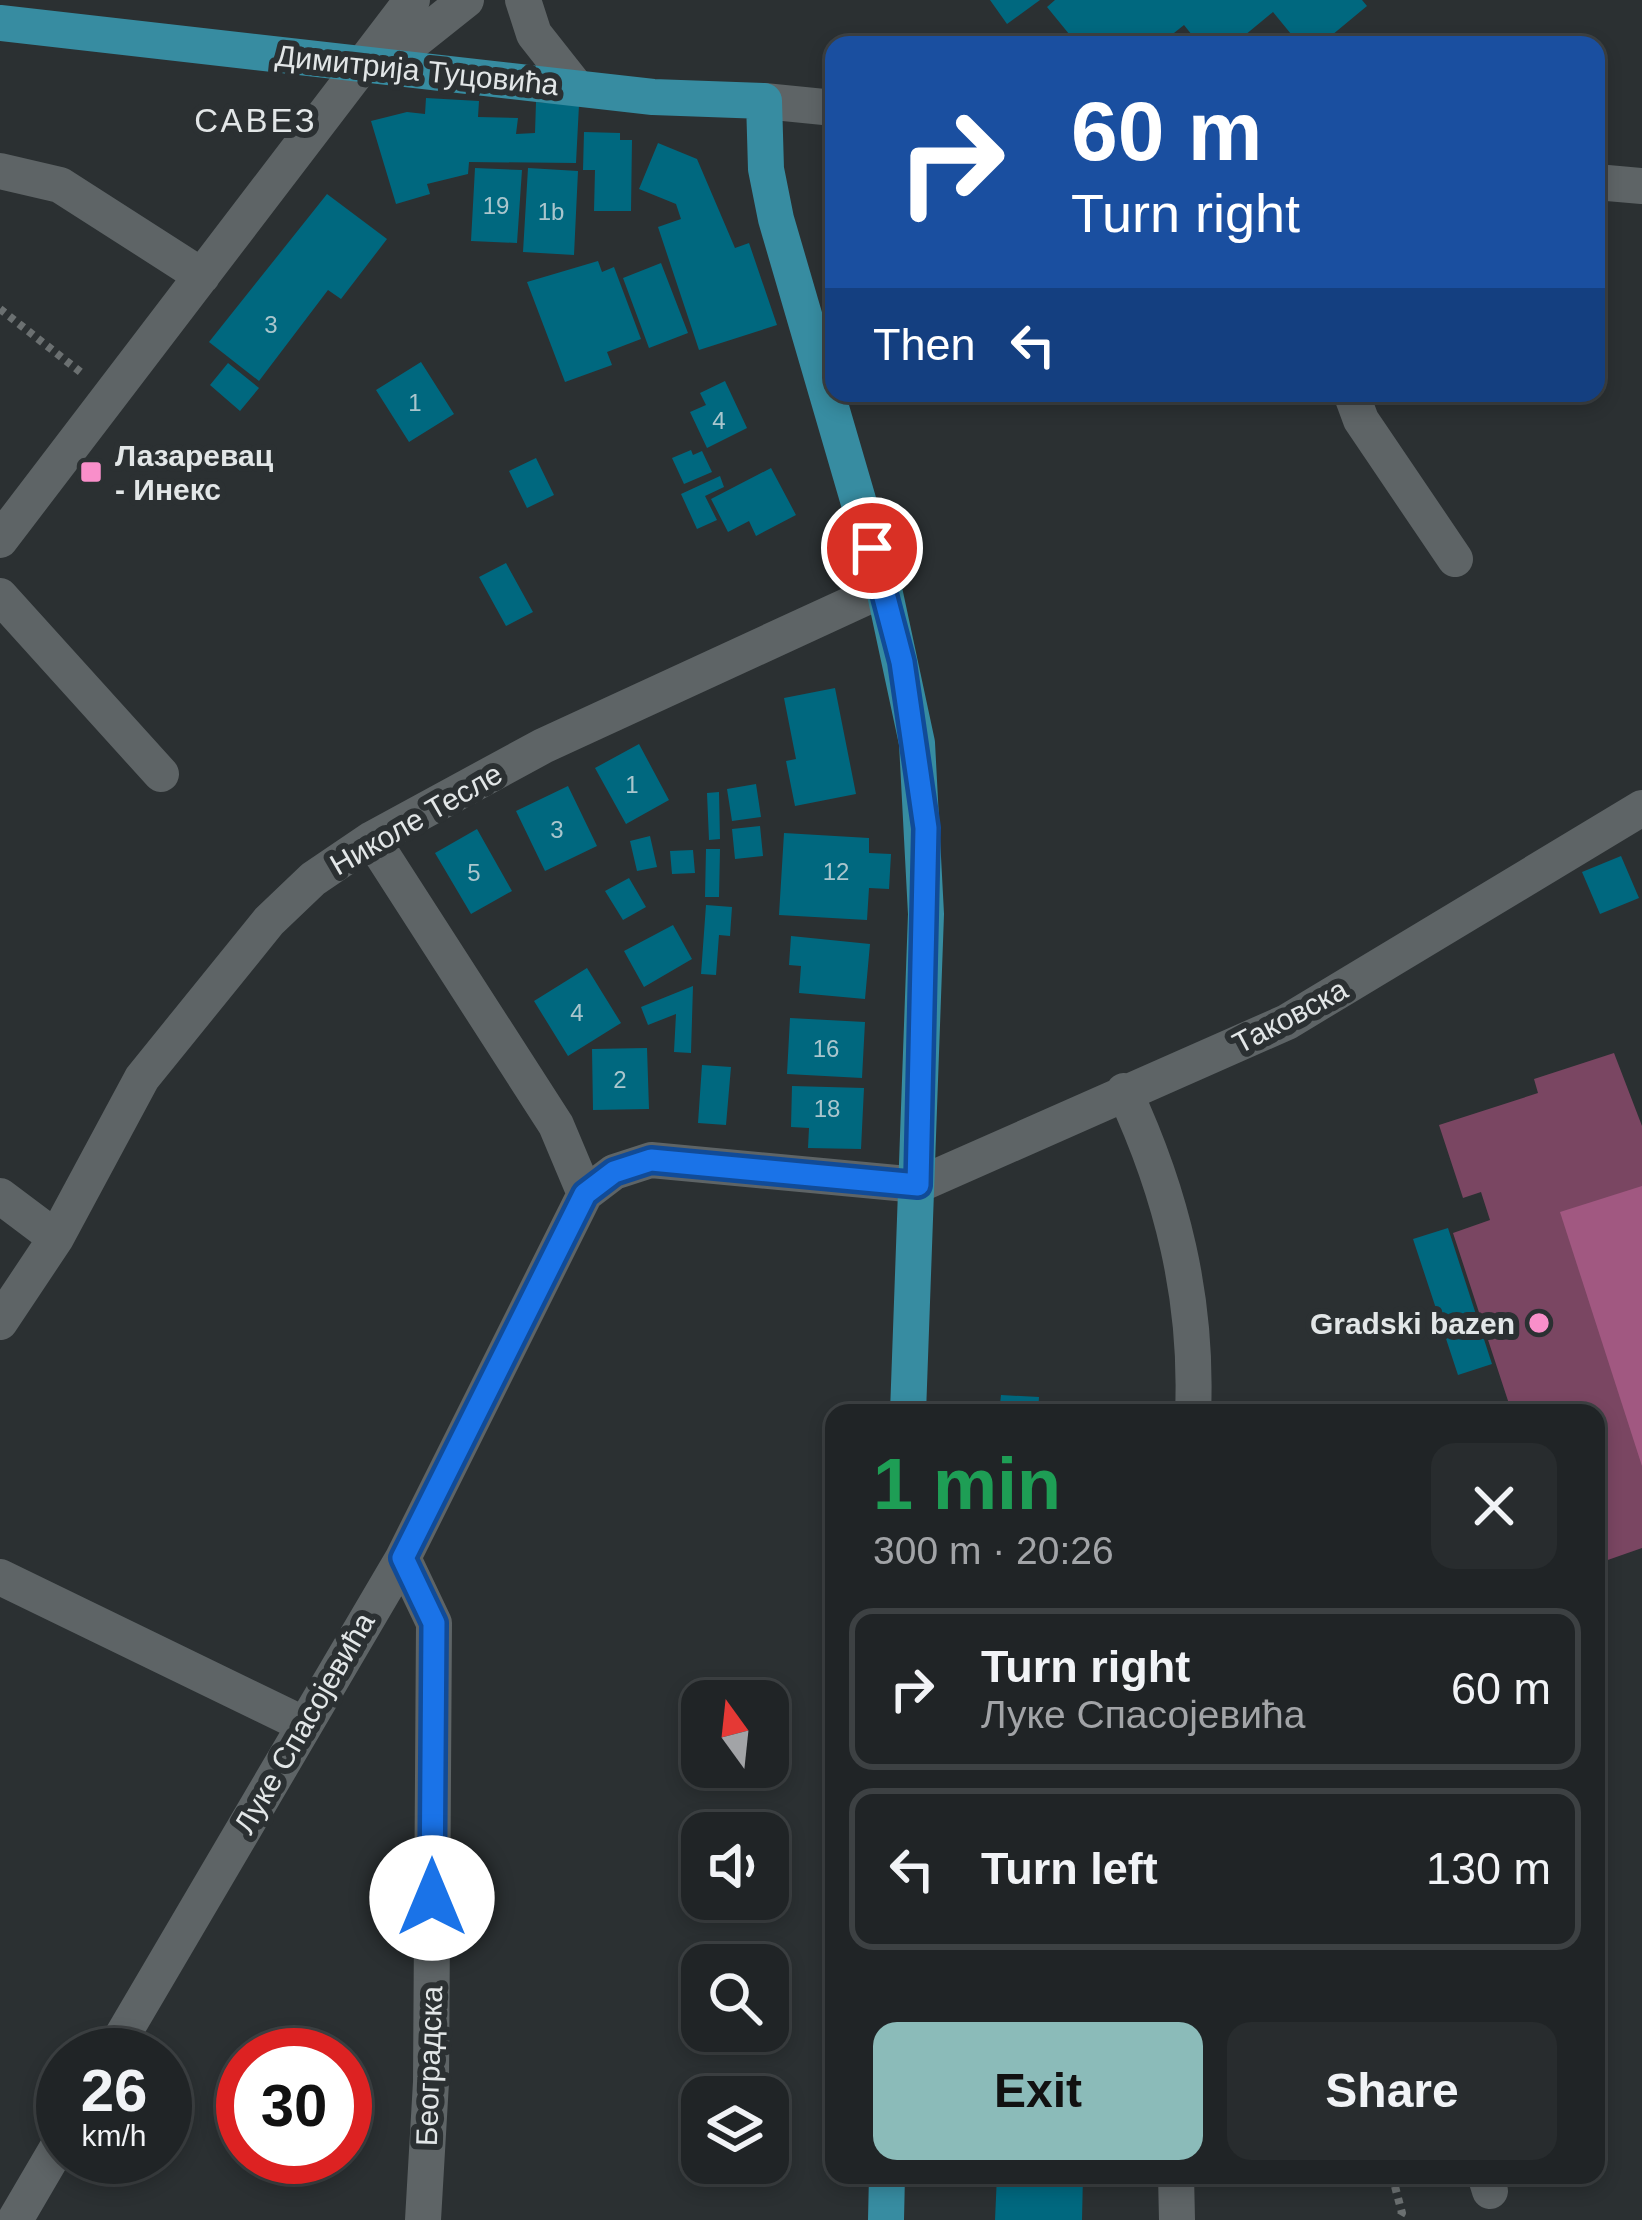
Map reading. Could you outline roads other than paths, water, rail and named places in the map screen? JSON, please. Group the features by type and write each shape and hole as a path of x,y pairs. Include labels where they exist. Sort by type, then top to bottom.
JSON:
{"main road":[{"name":"Димитрија Туцовића","path":"0,23 653,97 764,101"},
{"path":"764,101 766,169 776,219 825,387"},
{"path":"829,402 884,589 916,743 926,828 908,1404"},
{"path":"886,2220 887,2184"}],"street":[{"path":"0,540 412,0"},
{"path":"360,66 417,39 466,0"},
{"path":"523,0 534,34 575,86"},
{"name":"Димитрија Туцовића","path":"764,101 825,107"},
{"path":"0,171 60,185 202,276"},
{"path":"1605,183 1639,186"},
{"path":"1354,402 1361,420 1455,559"},
{"name":"Николе Тесле","path":"0,1322 56,1238 142,1078 289,900 372,839 543,746 884,589"},
{"path":"0,596 160,775"},
{"name":"Таковска","path":"918,1185 1287,1022 1642,808"},
{"path":"372,839 556,1125 585,1194 614,1172 651,1160 918,1185"},
{"path":"1124,1091 1181,1253 1196,1360 1194,1404"},
{"name":"Луке Спасојевића","path":"127,2028 403,1558 585,1194"},
{"path":"0,1196 56,1238"},
{"name":"Београдска","path":"403,1558 434,1623 431,2082 423,2220"},
{"path":"0,1577 303,1724"},
{"path":"367,1615 400,1604 434,1623"},
{"path":"16,2220 37,2184"},
{"path":"1176,2184 1177,2220"}],"place":[{"name":"Лазаревац - Инекс","path":"91,472"},
{"name":"Gradski bazen","path":"1539,1323"}],"district":[{"name":"САВЕЗ","path":"256,120"}]}
